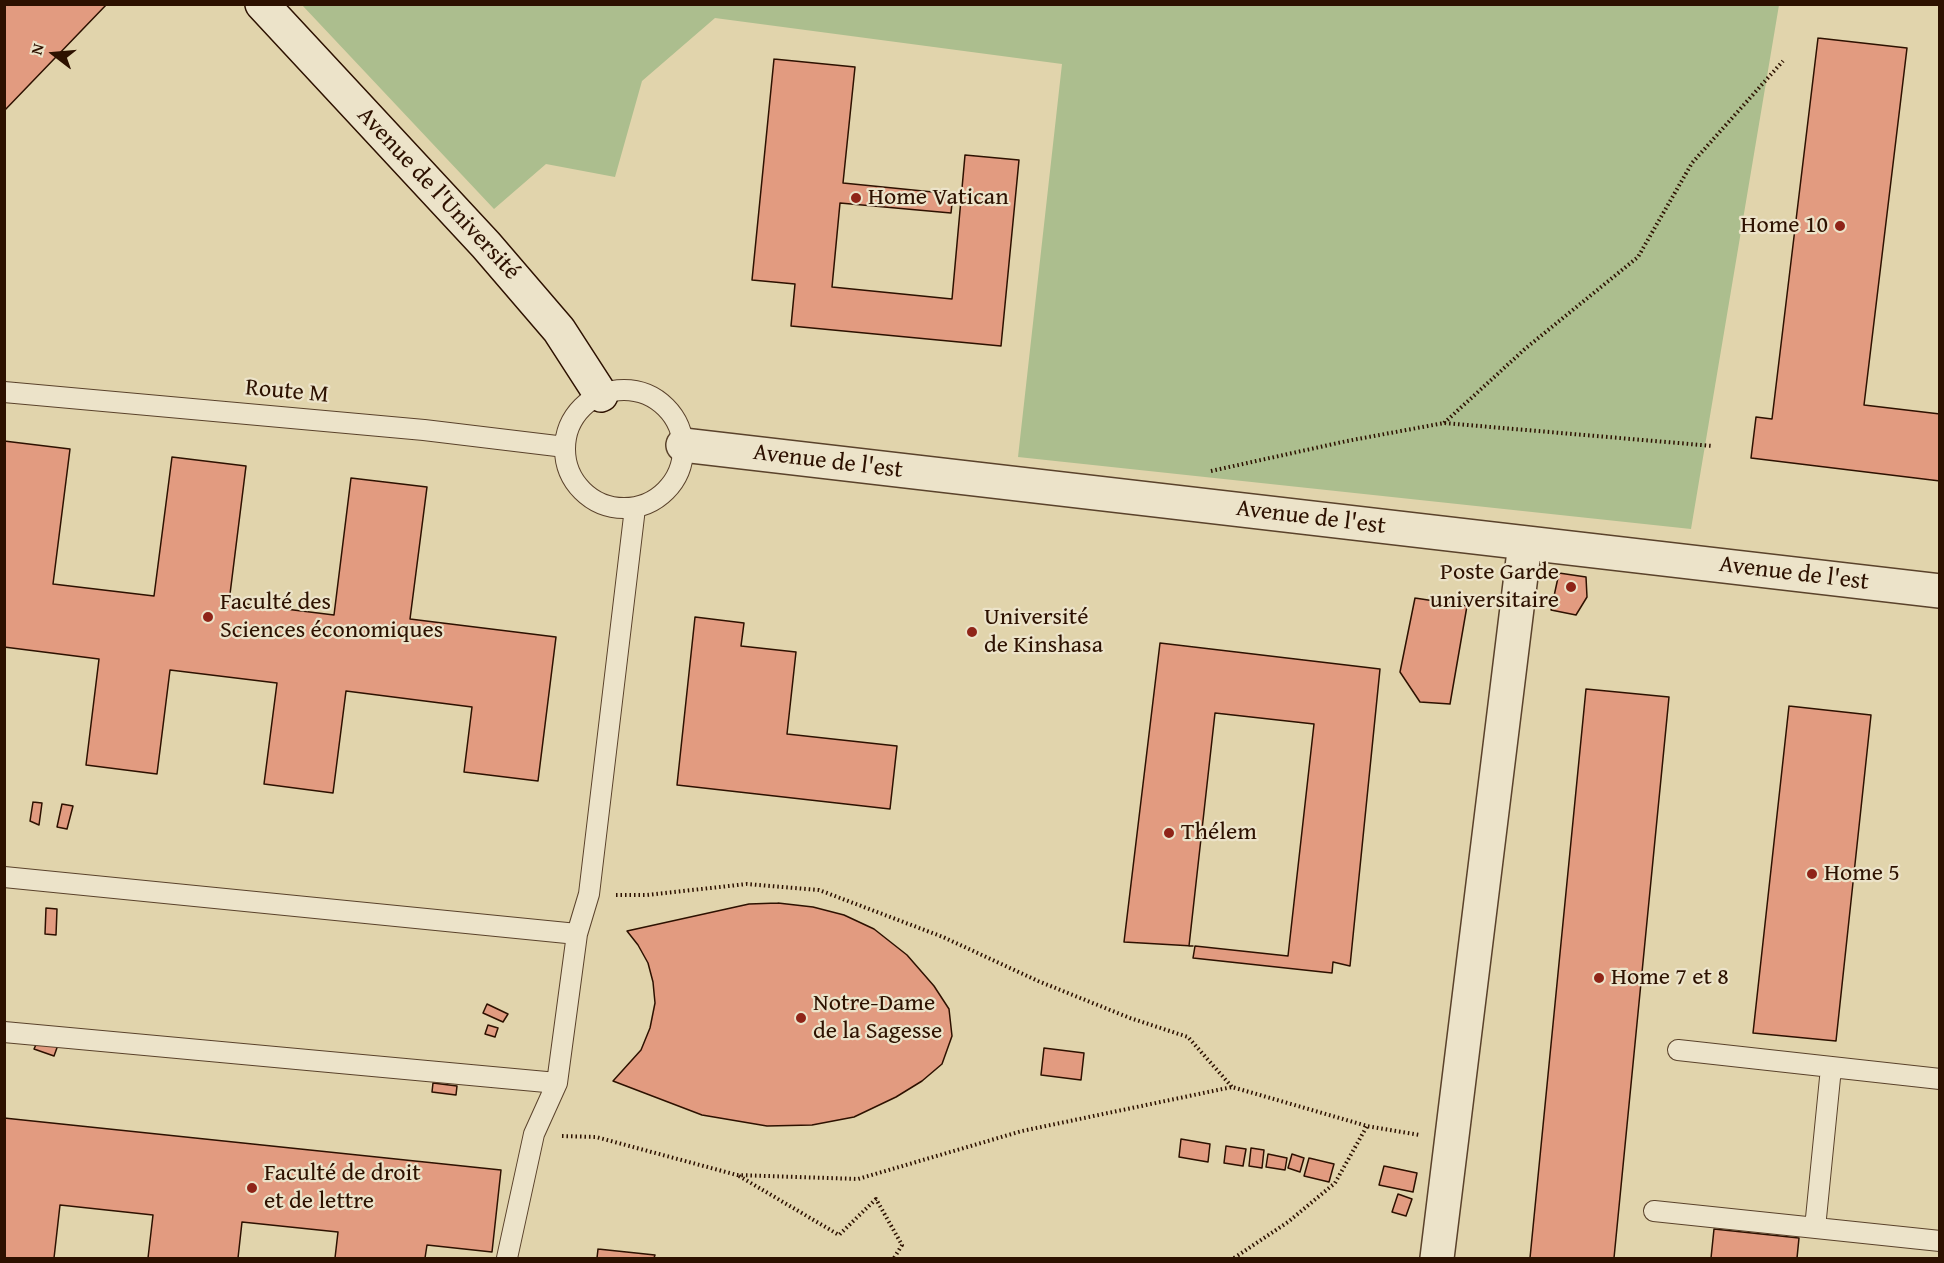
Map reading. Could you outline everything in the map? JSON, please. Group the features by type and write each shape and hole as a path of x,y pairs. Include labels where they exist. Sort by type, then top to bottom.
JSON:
{"street":[{"name":"Avenue de l'Université","path":"262,4 494,253 560,330 601,395"},
{"name":"Avenue de l'est","path":"683,445 1940,591"},
{"path":"1437,1258 1525,543"}],"lane":[{"path":"628,390 642,392 665,406 680,431 683,445 681,466 671,485 655,500 634,508 614,508 594,500 578,487 568,468 565,447 568,431 575,416 586,404 601,395 628,390"},
{"name":"Route M","path":"4,392 424,430 565,447"},
{"path":"507,1258 534,1134 557,1083 577,934 589,894 634,508"},
{"path":"4,877 577,934"},
{"path":"4,1032 557,1083"},
{"path":"1677,1050 1940,1079"},
{"path":"1815,1228 1831,1068"},
{"path":"1654,1211 1940,1241"}],"path":[{"path":"1444,423 1526,348 1638,257 1692,162 1783,61"},
{"path":"1203,473 1347,441 1444,423 1713,446"},
{"path":"589,894 646,895 747,884 819,890 943,937 1038,981 1130,1018 1188,1037 1232,1087"},
{"path":"534,1134 596,1137 737,1175 858,1179 1022,1131 1232,1087 1367,1126 1452,1141"},
{"path":"1234,1258 1288,1222 1335,1183 1367,1126"},
{"path":"737,1175 839,1235 876,1199 902,1245 894,1258"}],"green space":[{"path":"302,5 1779,5 1691,529 1018,457 1062,64 715,18 642,81 615,177 546,164 494,209"}],"building":[{"path":"4,4 107,4 4,111"},
{"name":"Home 10","path":"1818,38 1907,48 1864,405 1940,414 1940,481 1751,458 1756,417 1772,419"},
{"name":"Home Vatican","path":"774,59 855,67 843,183 953,194 951,213 840,203 832,287 952,299 965,155 1019,160 1001,346 791,326 795,284 752,280"},
{"name":"Faculté des Sciences économiques","path":"4,441 70,449 53,584 154,596 172,457 246,466 229,602 334,615 351,478 427,487 410,619 556,637 538,781 464,772 472,707 346,691 333,793 264,784 277,683 170,670 157,774 86,765 99,659 4,647"},
{"name":"Poste Garde universitaire","path":"1559,573 1586,577 1587,597 1576,615 1551,610"},
{"path":"1415,598 1467,606 1450,704 1420,702 1400,672"},
{"path":"695,617 744,623 741,646 796,652 787,734 897,746 890,809 677,785"},
{"name":"Thélem","path":"1160,643 1380,669 1350,966 1333,962 1332,973 1193,958 1195,946 1288,956 1314,724 1215,713 1189,946 1124,942"},
{"name":"Home 7 et 8","path":"1586,689 1669,697 1614,1258 1530,1258"},
{"name":"Home 5","path":"1789,706 1871,715 1836,1041 1753,1033"},
{"path":"33,802 42,803 39,825 30,821"},
{"path":"62,804 73,806 67,829 57,827"},
{"name":"Notre-Dame de la Sagesse","path":"778,903 813,907 844,915 874,929 907,955 934,986 949,1009 952,1036 942,1064 922,1081 896,1097 854,1117 812,1125 767,1126 702,1115 613,1081 641,1050 650,1028 655,1003 648,963 627,931 749,904"},
{"path":"46,908 57,909 56,935 45,934"},
{"path":"487,1004 508,1014 503,1022 483,1013"},
{"path":"488,1025 498,1028 495,1037 485,1034"},
{"path":"39,1038 58,1045 54,1056 34,1049"},
{"path":"1044,1048 1084,1053 1081,1080 1041,1075"},
{"path":"433,1083 457,1086 456,1095 432,1092"},
{"name":"Faculté de droit et de lettre","path":"4,1118 501,1170 492,1252 427,1245 425,1258 335,1258 338,1232 242,1222 238,1258 148,1258 153,1215 60,1205 54,1258 4,1258"},
{"path":"1181,1139 1210,1144 1208,1162 1179,1157"},
{"path":"1226,1146 1246,1149 1243,1166 1224,1163"},
{"path":"1251,1148 1264,1150 1262,1168 1249,1166"},
{"path":"1268,1154 1287,1158 1285,1170 1266,1167"},
{"path":"1292,1154 1304,1158 1300,1172 1288,1168"},
{"path":"1309,1158 1334,1164 1329,1182 1304,1176"},
{"path":"1384,1166 1417,1173 1413,1192 1379,1185"},
{"path":"1398,1194 1412,1199 1406,1216 1392,1212"},
{"path":"1714,1229 1799,1238 1797,1258 1711,1258"},
{"path":"598,1249 655,1255 654,1258 597,1258"}],"place":[{"name":"Home Vatican","path":"856,198"},
{"name":"Home 10","path":"1840,226"},
{"name":"Poste Garde universitaire","path":"1571,587"},
{"name":"Faculté des Sciences économiques","path":"208,617"},
{"name":"Université de Kinshasa","path":"972,632"},
{"name":"Thélem","path":"1169,833"},
{"name":"Home 5","path":"1812,874"},
{"name":"Home 7 et 8","path":"1599,978"},
{"name":"Notre-Dame de la Sagesse","path":"801,1018"},
{"name":"Faculté de droit et de lettre","path":"252,1188"}]}
